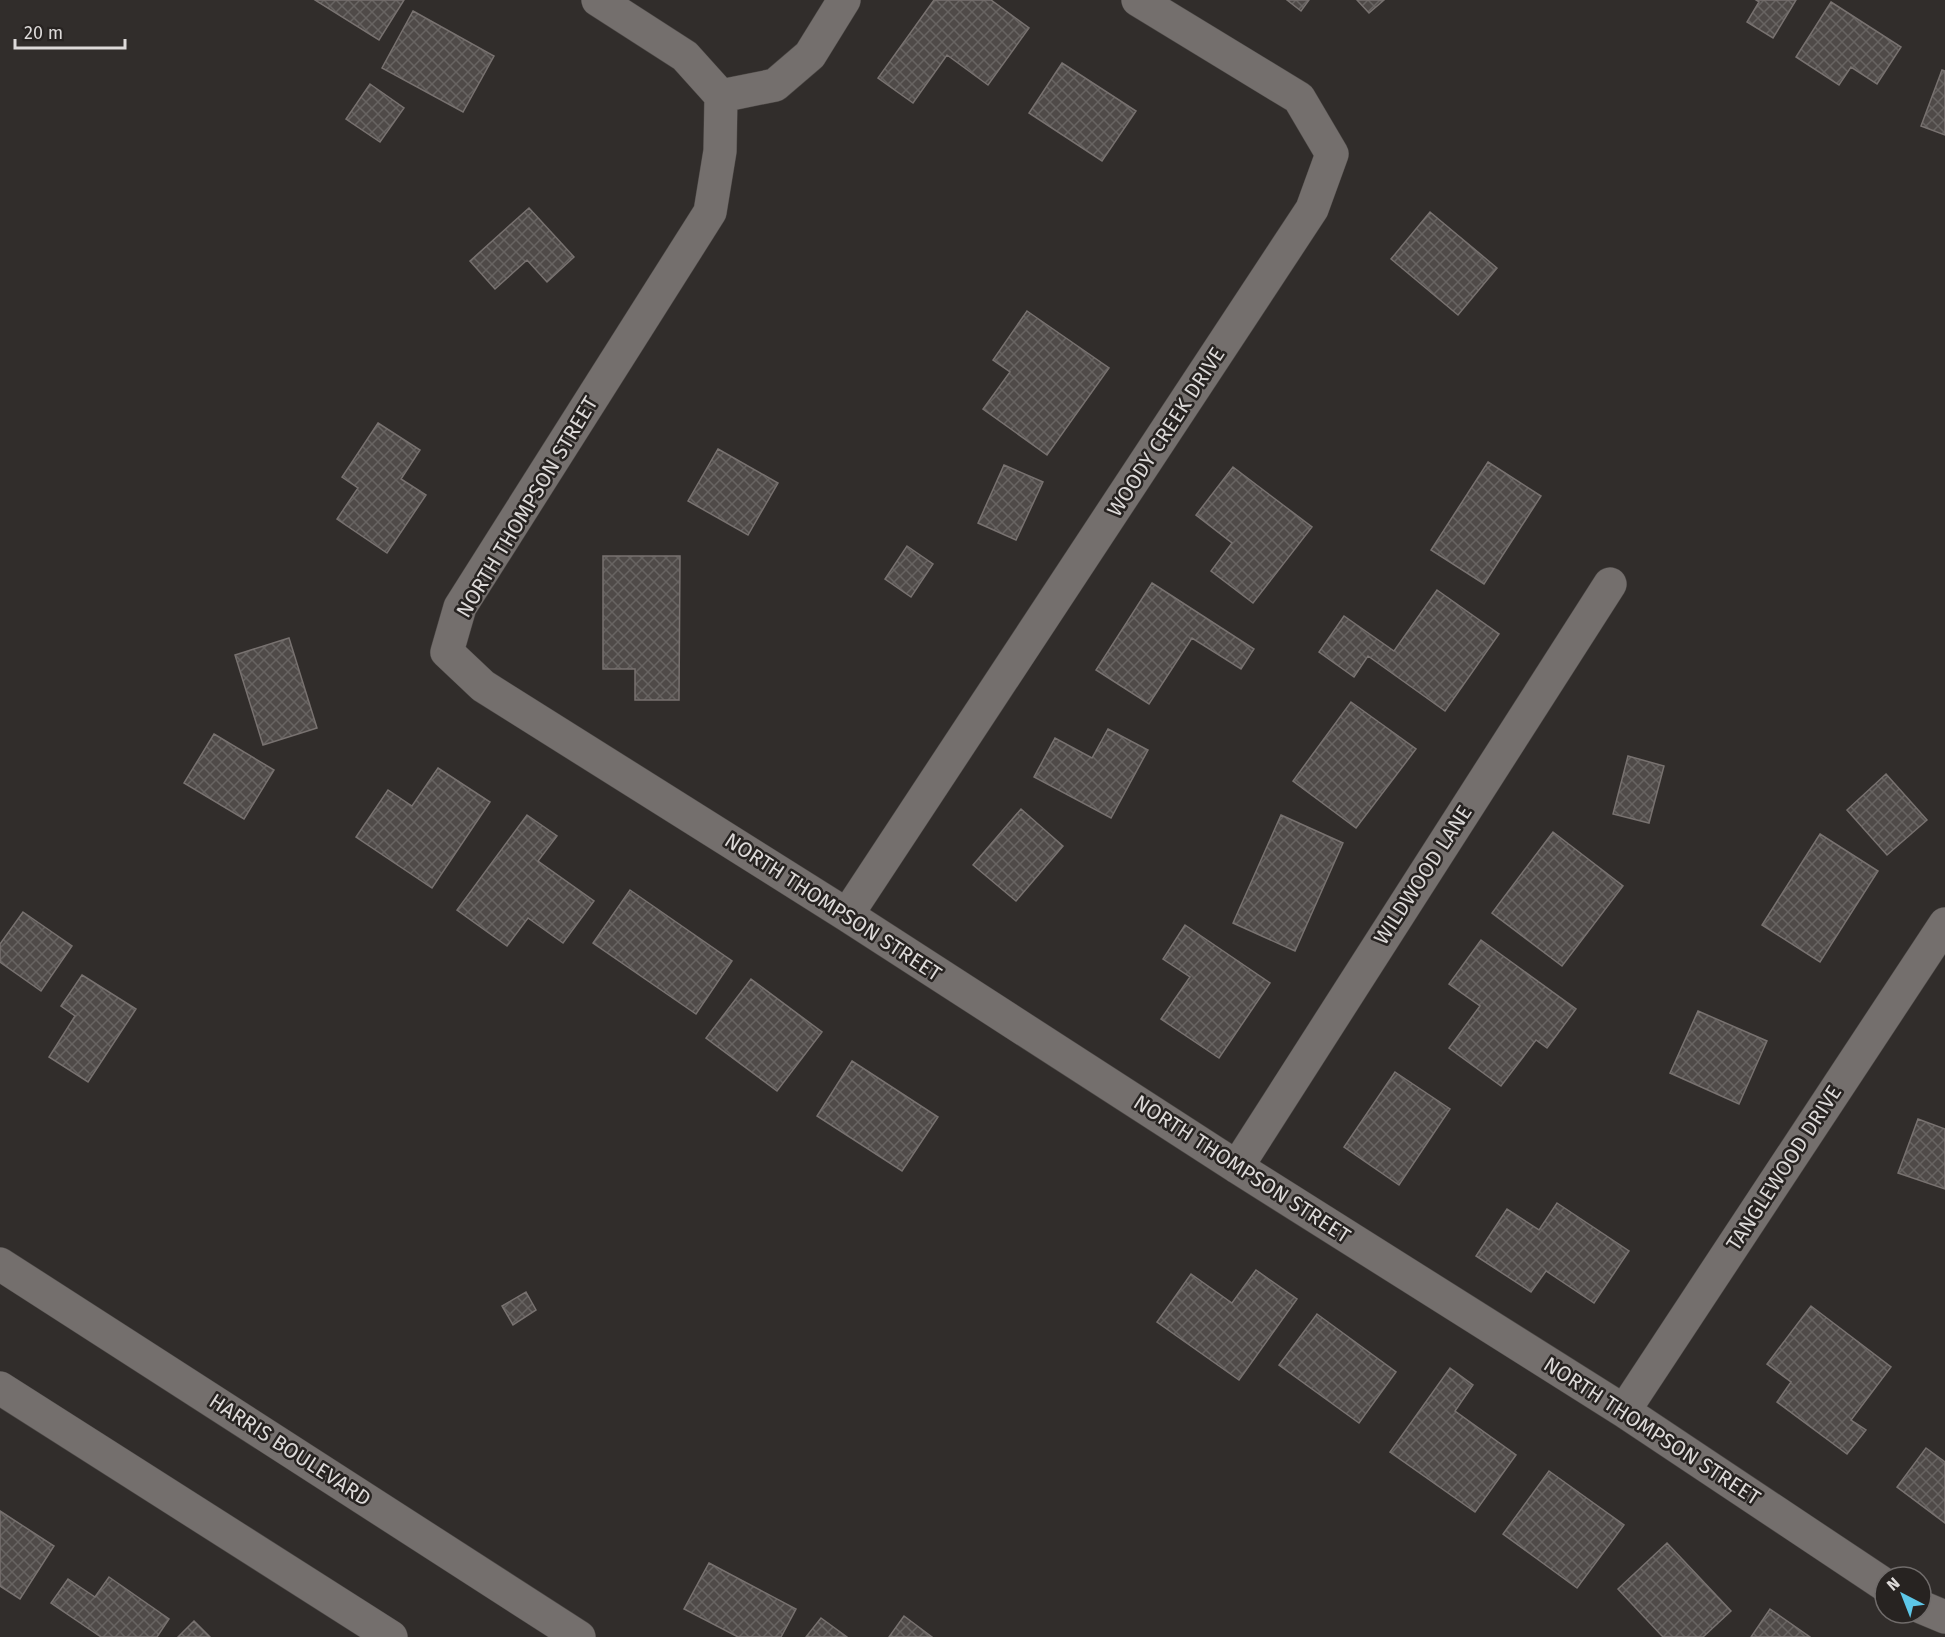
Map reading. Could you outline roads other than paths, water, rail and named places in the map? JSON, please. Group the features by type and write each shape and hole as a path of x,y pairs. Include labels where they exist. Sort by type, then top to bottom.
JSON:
{"street":[{"path":"598,0 685,56 721,96 775,84 810,55 844,0"},
{"name":"WOODY CREEK DRIVE","path":"847,915 1312,209 1332,154 1299,98 1138,0"},
{"name":"NORTH THOMPSON STREET","path":"721,96 720,151 710,212 460,607 447,652 483,686 847,915 1237,1167 1624,1411 1873,1577"},
{"name":"WILDWOOD LANE","path":"1237,1167 1610,584"},
{"name":"TANGLEWOOD DRIVE","path":"1624,1411 1945,924"},
{"name":"HARRIS BOULEVARD","path":"0,1264 579,1637"},
{"path":"0,1388 391,1637"}]}
